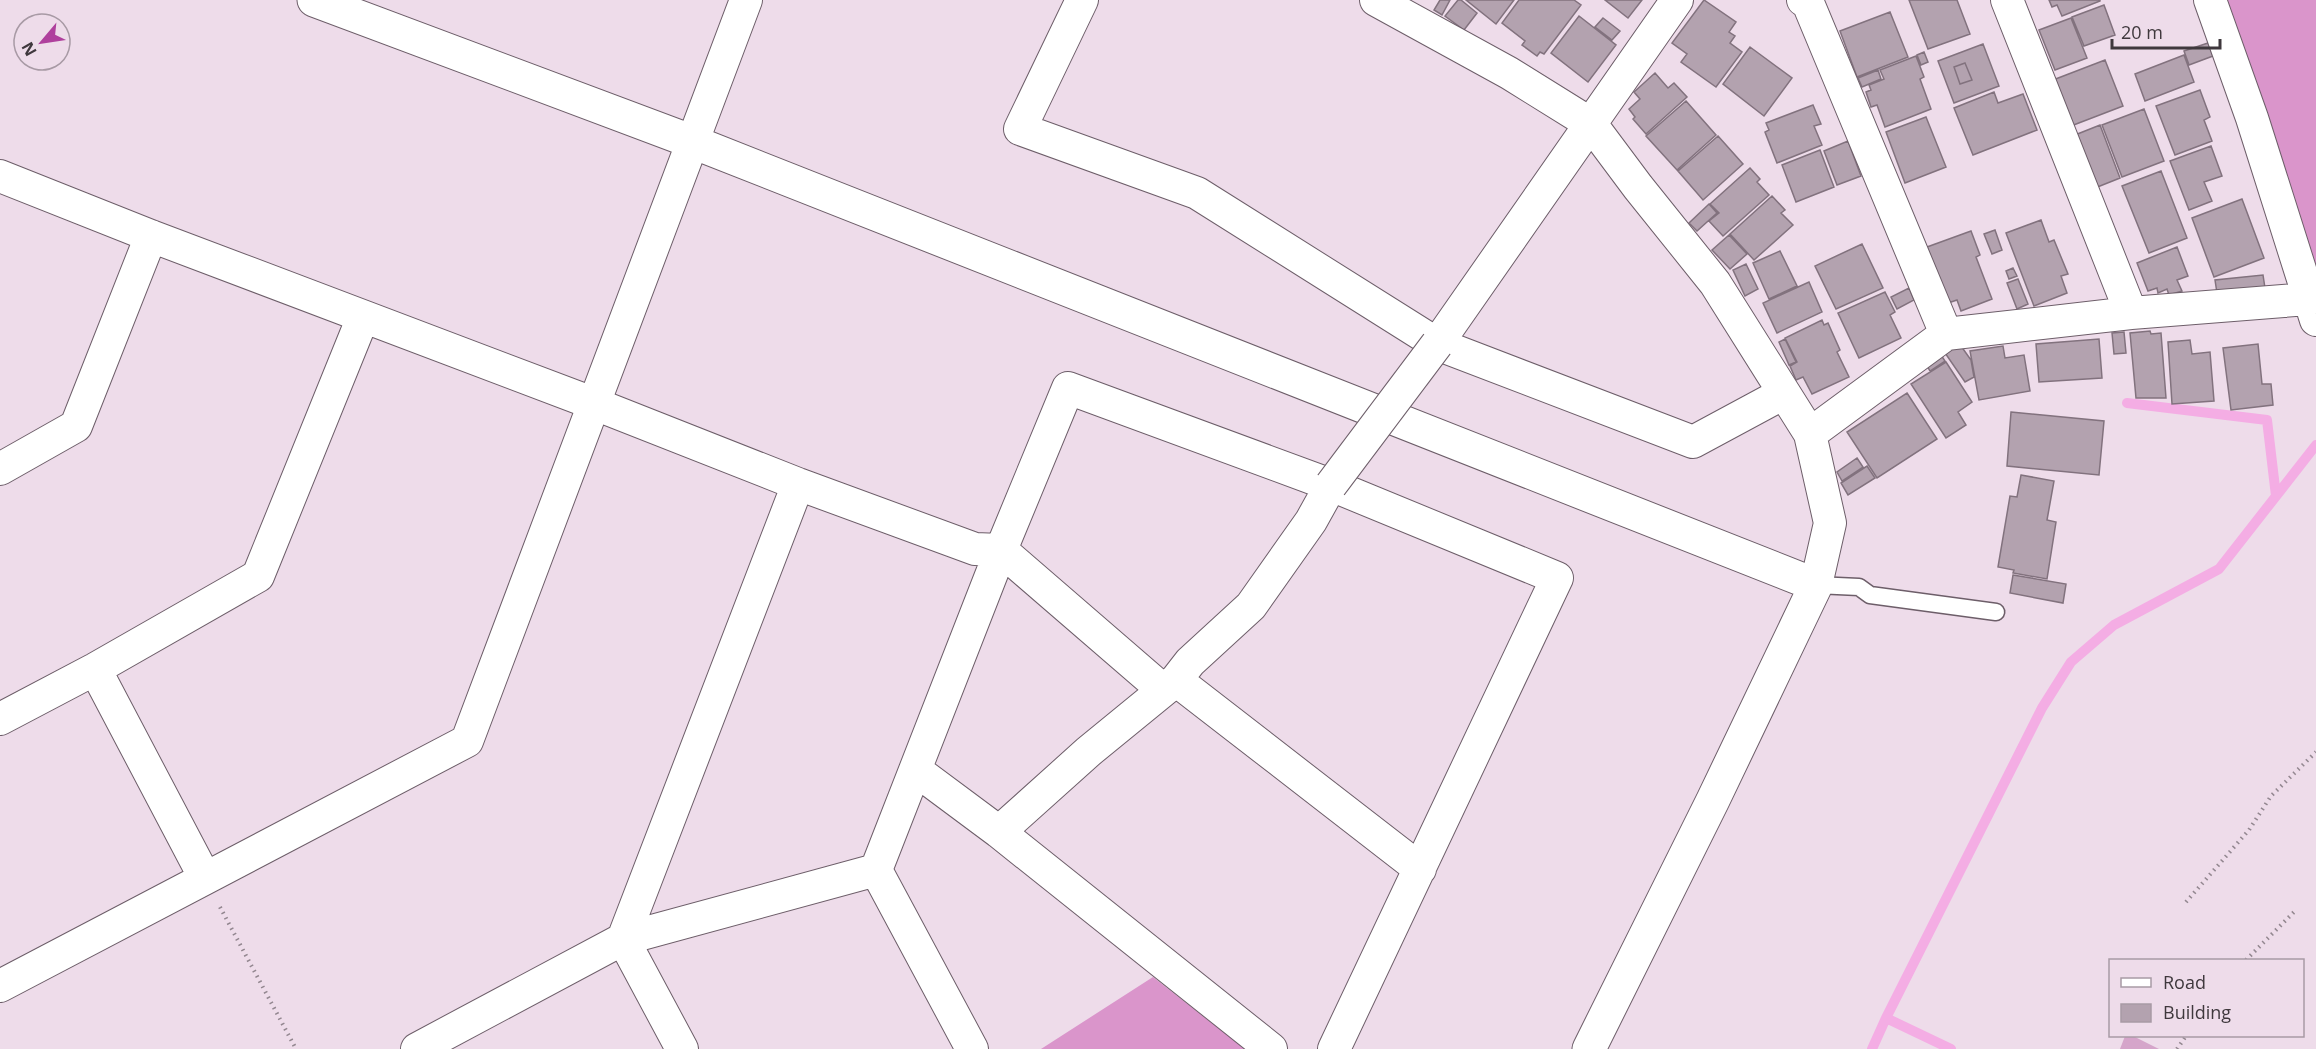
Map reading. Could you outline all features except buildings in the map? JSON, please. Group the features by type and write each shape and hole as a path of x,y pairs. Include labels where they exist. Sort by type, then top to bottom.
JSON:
{"street":[{"path":"314,0 693,142 1816,585"},
{"path":"0,986 467,741 596,404 746,0"},
{"path":"1082,0 1020,129 1197,193 1437,344 1694,442 1784,393"},
{"path":"1376,0 1509,73 1591,124 1715,283 1810,434 1830,523 1816,585 1713,800 1589,1049"},
{"path":"999,831 1088,752 1170,685 1190,662 1251,606 1311,521 1331,485 1437,344 1677,0"},
{"path":"1803,0 1808,3 1946,334"},
{"path":"2007,0 2131,313"},
{"path":"1810,434 1946,334 2131,313 2312,309 2252,118 2210,0"},
{"path":"0,176 151,236 596,404 798,484 975,549 1001,550 1170,685 1419,869"},
{"path":"0,469 76,426 151,236"},
{"path":"0,719 95,669 258,576 363,317"},
{"path":"876,870 1001,550 1068,388 1331,485 1557,578 1334,1049"},
{"path":"682,1049 623,939 798,484"},
{"path":"95,669 205,878"},
{"path":"916,771 999,831 1271,1049"},
{"path":"417,1049 623,939 876,870"},
{"path":"876,870 972,1049"}],"lane":[{"path":"1816,585 1859,587 1870,595 1996,612"}],"path":[{"path":"2186,902 2249,830 2271,796 2316,752"},
{"path":"205,878 296,1049"},
{"path":"2247,959 2294,912"}],"shaded area":[{"path":"2225,0 2316,0 2316,268"},
{"path":"1153,977 1245,1049 1041,1049"},
{"path":"2125,1037 2135,1037 2159,1049 2120,1049"}],"waterway":[{"path":"2127,403 2267,420 2276,496"},
{"path":"1872,1049 2042,708 2071,662 2114,625 2219,569 2316,445"},
{"path":"1886,1018 1951,1049"}]}
